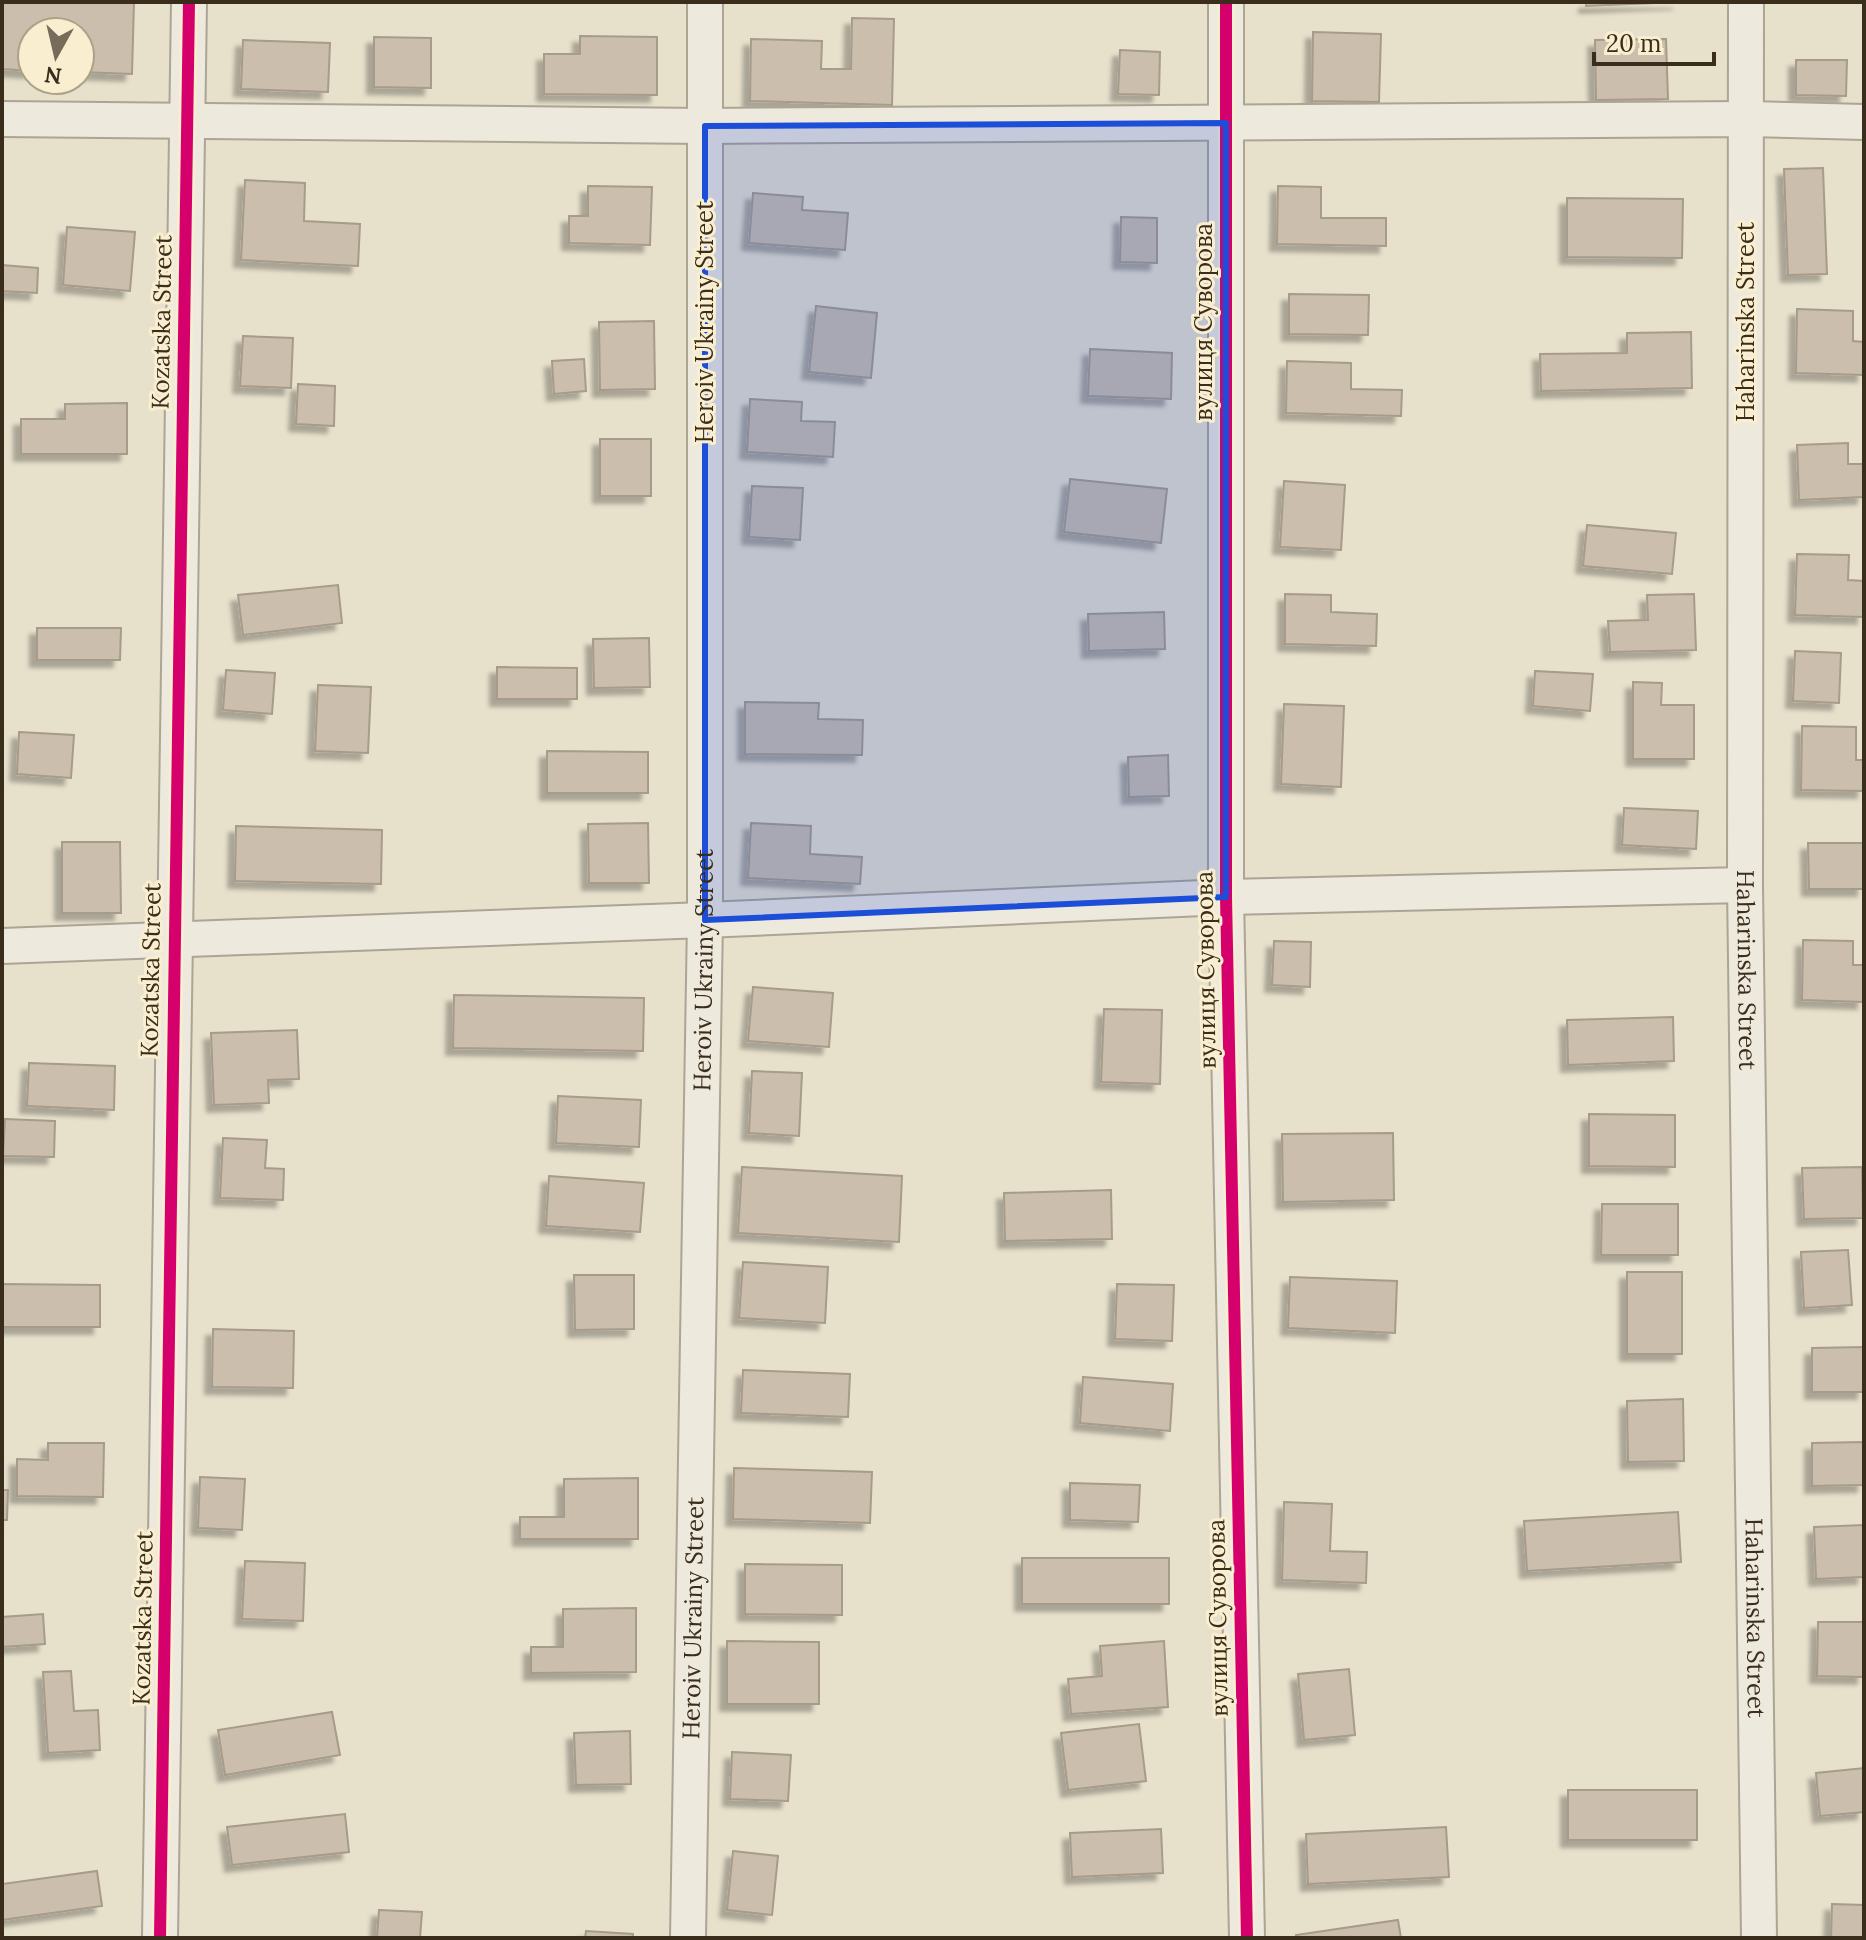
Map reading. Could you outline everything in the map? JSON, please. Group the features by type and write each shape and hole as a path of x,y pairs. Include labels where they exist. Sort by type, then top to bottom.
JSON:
{"street":[{"name":"Kozatska Street","path":"160,1938 189,2"},
{"name":"Heroiv Ukrainy Street","path":"688,1938 705,920 705,2"},
{"name":"вулиця Суворова","path":"1226,2 1226,897 1247,1938"},
{"name":"Haharinska Street","path":"1746,2 1745,885 1759,1938"},
{"path":"2,119 705,126 1746,119 1864,122"},
{"path":"2,946 1226,897 1745,885"}],"highlighted area":[{"path":"1226,123 1226,897 705,920 705,126"}],"building":[{"path":"2,2 134,2 132,74 96,73 96,16 16,16 16,70 2,69"},
{"path":"1586,2 1680,2 1586,6"},
{"path":"852,18 894,19 892,105 750,101 751,39 822,41 821,69 851,69"},
{"path":"1313,32 1381,34 1379,102 1312,101"},
{"path":"580,36 657,37 657,95 544,94 544,54 580,54"},
{"path":"374,37 431,38 431,88 374,87"},
{"path":"1666,39 1668,99 1596,100 1595,40"},
{"path":"243,40 330,43 328,92 241,89"},
{"path":"1120,50 1160,52 1159,95 1118,94"},
{"path":"1796,60 1847,60 1846,96 1796,95"},
{"path":"1823,168 1827,274 1788,275 1784,169"},
{"path":"245,180 305,183 304,221 360,224 358,266 241,260"},
{"path":"588,186 652,187 650,245 569,243 569,216 588,216"},
{"path":"1278,186 1321,187 1321,218 1386,218 1386,246 1277,244"},
{"path":"753,193 803,197 802,210 848,213 845,250 749,243"},
{"path":"1567,198 1683,199 1682,258 1567,257"},
{"path":"1121,217 1157,218 1157,263 1120,262"},
{"path":"67,227 135,232 130,291 63,285"},
{"path":"2,265 38,268 37,293 2,291"},
{"path":"1289,294 1369,295 1368,335 1289,334"},
{"path":"816,306 877,313 871,378 809,372"},
{"path":"1797,309 1853,311 1853,341 1864,342 1864,375 1796,373"},
{"path":"654,321 655,389 600,390 599,322"},
{"path":"1691,332 1692,388 1541,391 1540,354 1627,353 1627,333"},
{"path":"243,336 293,338 291,388 240,386"},
{"path":"1090,349 1172,353 1171,399 1088,396"},
{"path":"584,359 586,391 554,394 552,361"},
{"path":"1287,361 1351,363 1351,389 1402,390 1401,416 1286,413"},
{"path":"298,384 335,386 334,426 296,424"},
{"path":"750,399 802,402 801,421 835,422 833,457 747,452"},
{"path":"127,403 127,454 21,454 21,419 65,419 65,404"},
{"path":"600,439 651,439 651,496 600,496"},
{"path":"1848,443 1848,464 1864,464 1864,497 1799,500 1797,445"},
{"path":"1070,479 1167,489 1161,543 1064,532"},
{"path":"1284,481 1345,485 1341,550 1280,547"},
{"path":"752,486 803,488 800,540 749,537"},
{"path":"1587,525 1676,533 1672,574 1583,566"},
{"path":"1797,554 1849,555 1848,580 1864,581 1864,617 1795,615"},
{"path":"338,585 342,623 243,635 238,595"},
{"path":"1285,594 1331,595 1331,612 1377,614 1376,646 1285,644"},
{"path":"1694,594 1696,650 1610,652 1608,621 1648,620 1647,595"},
{"path":"1164,612 1165,649 1089,651 1088,614"},
{"path":"37,628 121,628 120,660 37,660"},
{"path":"649,638 650,687 594,688 593,639"},
{"path":"1795,651 1841,653 1839,703 1793,701"},
{"path":"497,667 577,668 577,699 497,699"},
{"path":"226,670 275,673 272,714 223,710"},
{"path":"1535,671 1593,674 1590,711 1533,706"},
{"path":"1633,682 1662,683 1661,705 1694,705 1694,759 1633,759"},
{"path":"318,685 371,687 368,753 315,751"},
{"path":"745,702 819,703 818,719 863,720 862,755 745,754"},
{"path":"1284,704 1344,706 1341,787 1281,784"},
{"path":"1802,726 1856,727 1856,760 1864,760 1864,791 1801,790"},
{"path":"19,732 74,735 71,778 17,774"},
{"path":"547,751 648,752 648,793 547,793"},
{"path":"1168,755 1169,796 1129,797 1128,757"},
{"path":"1624,808 1698,811 1696,849 1622,845"},
{"path":"648,823 649,883 589,883 588,824"},
{"path":"751,823 811,826 810,854 862,857 860,884 748,878"},
{"path":"236,826 382,830 381,884 235,881"},
{"path":"62,842 120,842 121,913 62,913"},
{"path":"1808,843 1864,843 1864,889 1809,889"},
{"path":"1803,940 1853,941 1853,965 1864,965 1864,1002 1802,1000"},
{"path":"1274,941 1311,942 1310,987 1272,985"},
{"path":"753,987 833,993 829,1047 748,1041"},
{"path":"454,995 644,998 643,1051 453,1048"},
{"path":"1104,1009 1162,1010 1160,1084 1101,1082"},
{"path":"1673,1017 1674,1061 1568,1065 1567,1020"},
{"path":"297,1030 299,1079 268,1080 269,1103 214,1105 211,1033"},
{"path":"29,1063 115,1066 114,1110 27,1106"},
{"path":"752,1071 802,1073 799,1136 749,1133"},
{"path":"558,1096 641,1100 639,1147 556,1143"},
{"path":"1589,1114 1675,1115 1675,1167 1589,1166"},
{"path":"5,1119 55,1121 54,1157 3,1156"},
{"path":"1393,1133 1394,1200 1283,1202 1282,1134"},
{"path":"223,1138 267,1140 265,1168 284,1169 283,1200 220,1198"},
{"path":"742,1167 902,1176 899,1242 738,1233"},
{"path":"1862,1167 1863,1218 1804,1219 1802,1168"},
{"path":"549,1176 644,1183 640,1232 546,1226"},
{"path":"1111,1190 1112,1239 1005,1241 1004,1193"},
{"path":"1602,1204 1678,1204 1678,1255 1601,1255"},
{"path":"1848,1250 1852,1305 1804,1308 1801,1252"},
{"path":"743,1262 828,1267 825,1323 739,1318"},
{"path":"1627,1272 1682,1272 1682,1354 1627,1354"},
{"path":"574,1275 634,1275 634,1329 575,1330"},
{"path":"1290,1277 1397,1281 1395,1333 1288,1328"},
{"path":"2,1284 100,1285 100,1327 2,1327"},
{"path":"1117,1284 1174,1285 1172,1341 1115,1339"},
{"path":"213,1329 294,1331 293,1388 212,1387"},
{"path":"1864,1347 1864,1392 1812,1392 1812,1348"},
{"path":"743,1370 850,1374 848,1417 741,1413"},
{"path":"1083,1377 1173,1384 1170,1431 1080,1423"},
{"path":"1683,1399 1684,1461 1628,1462 1627,1401"},
{"path":"1864,1442 1864,1485 1812,1486 1812,1443"},
{"path":"48,1443 104,1443 103,1497 17,1496 17,1459 48,1460"},
{"path":"734,1468 872,1472 870,1523 733,1519"},
{"path":"200,1477 245,1479 242,1530 198,1528"},
{"path":"638,1478 638,1539 520,1539 520,1517 564,1517 564,1479"},
{"path":"1070,1483 1140,1485 1138,1522 1070,1520"},
{"path":"2,1490 8,1490 7,1520 2,1520"},
{"path":"1284,1502 1332,1504 1330,1551 1367,1552 1366,1583 1282,1580"},
{"path":"1678,1512 1681,1562 1527,1571 1524,1521"},
{"path":"1864,1525 1864,1577 1816,1579 1814,1527"},
{"path":"1022,1558 1169,1558 1169,1604 1022,1604"},
{"path":"245,1561 305,1563 303,1621 242,1619"},
{"path":"745,1564 842,1565 842,1615 745,1614"},
{"path":"636,1608 636,1672 531,1673 531,1647 563,1647 563,1609"},
{"path":"43,1614 45,1644 2,1647 2,1617"},
{"path":"1818,1622 1864,1622 1864,1677 1817,1676"},
{"path":"727,1641 819,1642 819,1704 727,1704"},
{"path":"1164,1641 1168,1707 1071,1714 1068,1679 1102,1676 1100,1646"},
{"path":"1349,1669 1355,1735 1304,1740 1298,1674"},
{"path":"71,1671 74,1711 98,1710 100,1750 48,1753 43,1672"},
{"path":"332,1712 340,1755 225,1775 218,1730"},
{"path":"1139,1724 1146,1781 1068,1790 1061,1733"},
{"path":"630,1731 631,1784 576,1785 574,1733"},
{"path":"732,1752 791,1755 788,1801 730,1799"},
{"path":"1864,1768 1864,1812 1820,1816 1816,1773"},
{"path":"1568,1790 1697,1790 1697,1840 1568,1840"},
{"path":"345,1814 349,1852 232,1865 227,1827"},
{"path":"1446,1827 1449,1877 1308,1884 1306,1834"},
{"path":"1161,1829 1163,1873 1072,1877 1070,1833"},
{"path":"733,1851 778,1856 772,1915 727,1910"},
{"path":"97,1871 102,1906 2,1920 2,1884"},
{"path":"1832,1904 1864,1905 1864,1938 1831,1938"},
{"path":"379,1910 422,1912 420,1938 377,1938"},
{"path":"1398,1920 1401,1938 1297,1938 1296,1935"},
{"path":"586,1931 633,1934 633,1938 585,1938"}],"cycle path":[{"path":"160,1938 189,2"},
{"path":"1226,2 1226,897 1247,1938"}]}
